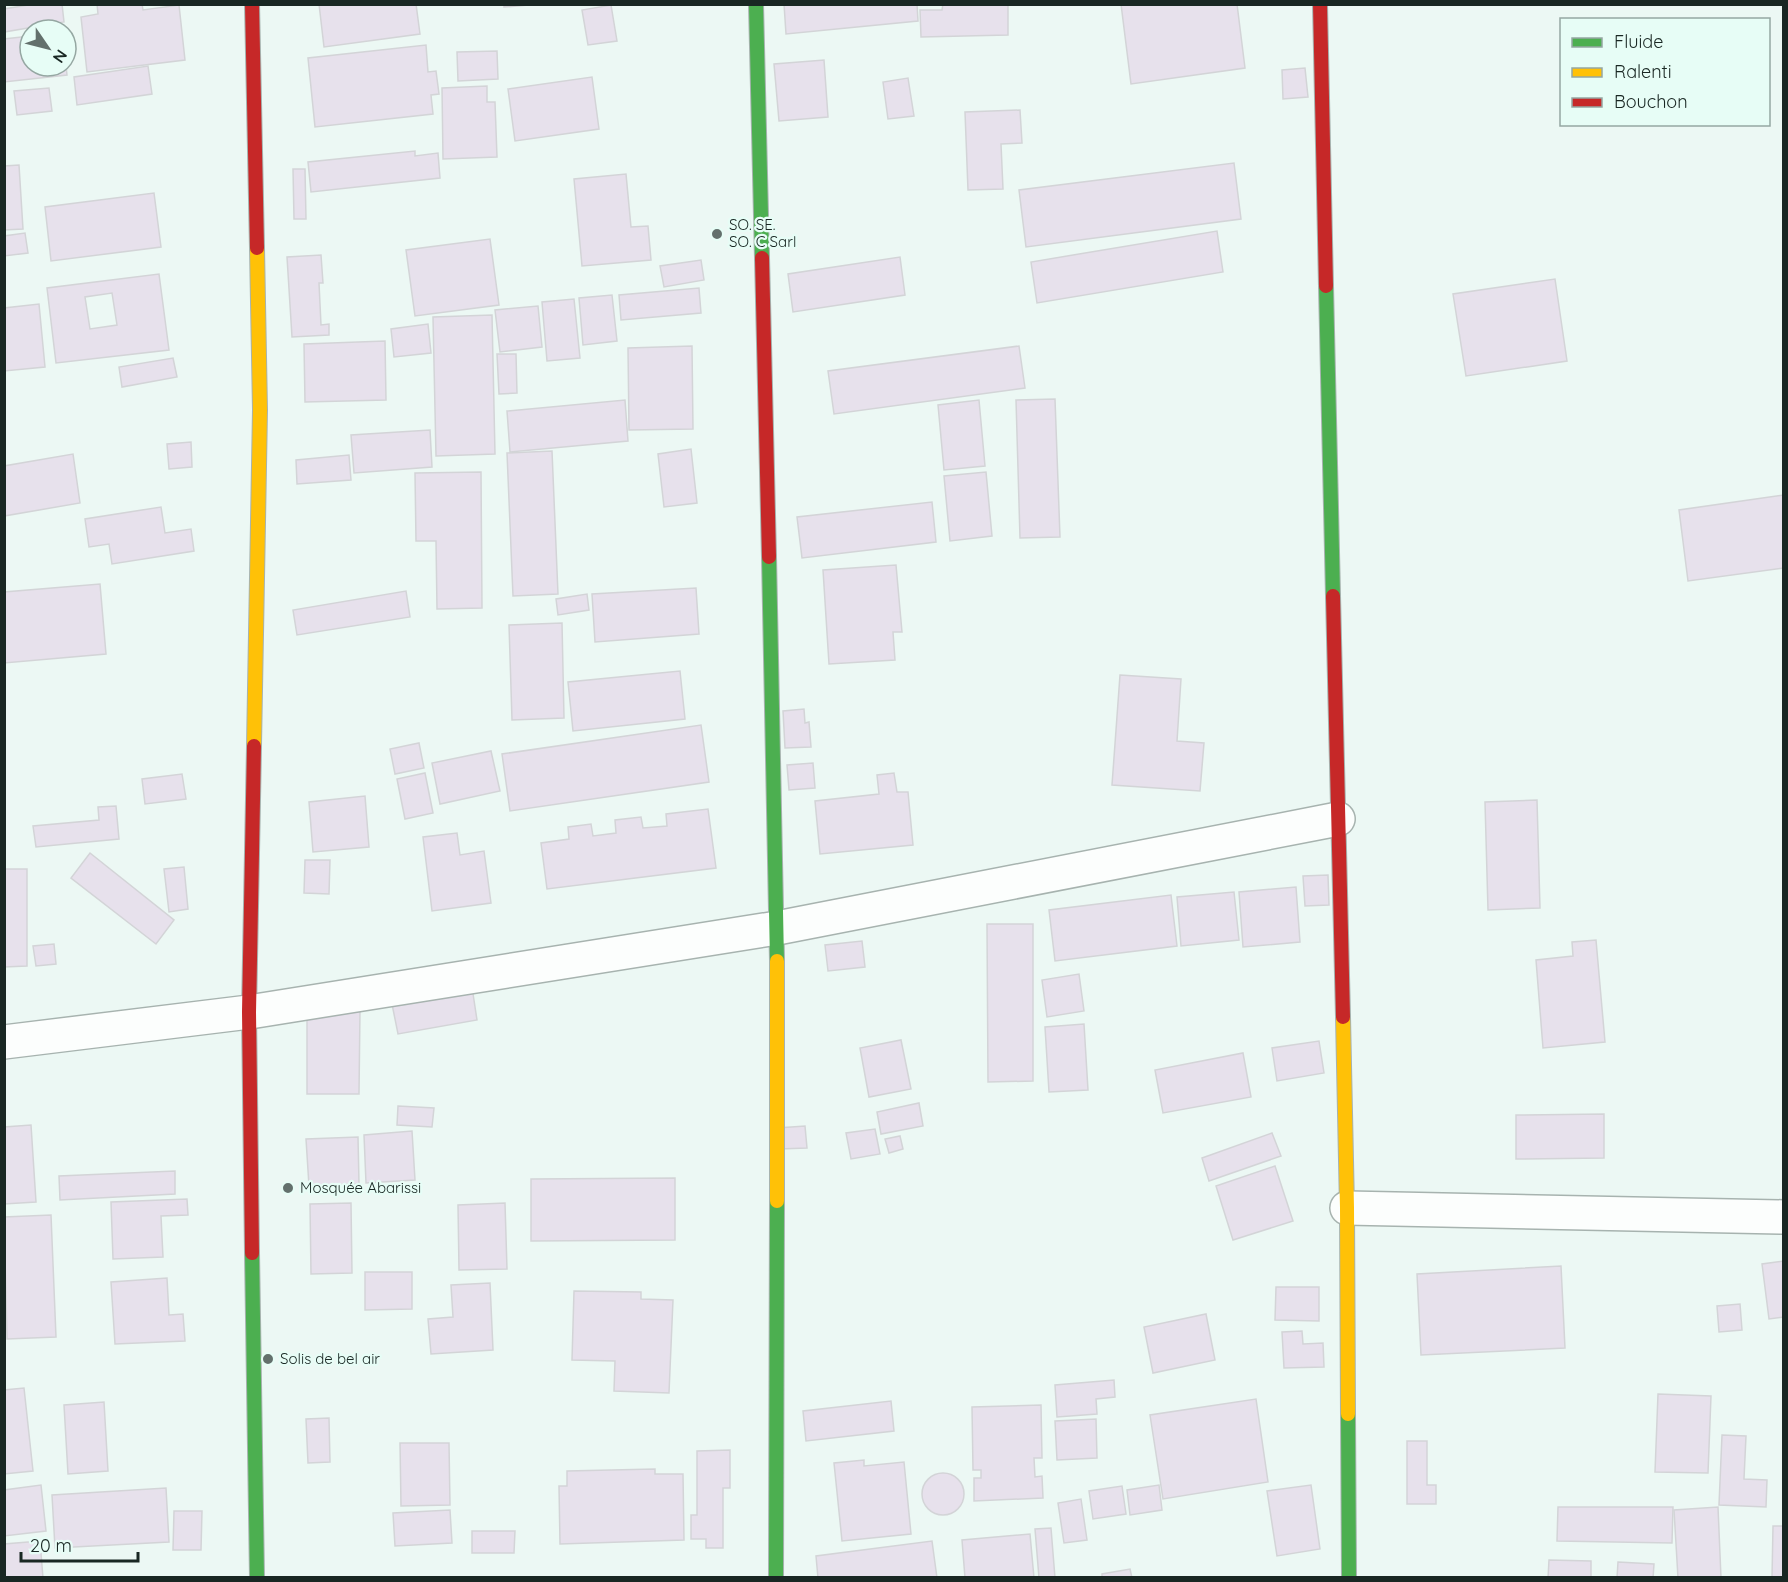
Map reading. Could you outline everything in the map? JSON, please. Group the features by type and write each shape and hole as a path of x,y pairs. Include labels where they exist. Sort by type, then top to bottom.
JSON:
{"street":[{"path":"252,4 260,410 249,1012 257,1578"},
{"path":"756,4 777,928 776,1578"},
{"path":"1320,4 1347,1208 1349,1578"},
{"path":"4,1042 249,1012 777,928 1338,819"},
{"path":"1347,1208 1784,1217"}],"building":[{"path":"34,4 62,4 64,18 18,18 18,30 4,32 4,9"},
{"path":"97,4 142,4 143,10 179,5 185,60 87,72 81,17 98,14"},
{"path":"319,4 416,4 420,34 324,47"},
{"path":"504,4 541,4 504,7"},
{"path":"784,4 917,4 918,21 786,34"},
{"path":"943,4 1008,4 1008,35 921,37 920,10 942,10"},
{"path":"1121,4 1237,4 1245,68 1131,84"},
{"path":"611,5 617,41 588,45 582,10"},
{"path":"18,37 18,78 40,78 4,82 4,39"},
{"path":"426,45 428,72 436,71 439,94 431,95 433,114 315,127 308,58"},
{"path":"497,51 498,79 458,81 457,52"},
{"path":"824,60 828,117 779,121 774,64"},
{"path":"148,66 152,94 77,105 74,78"},
{"path":"1305,68 1308,97 1283,99 1282,70"},
{"path":"592,77 599,129 515,141 508,89"},
{"path":"908,78 914,116 888,119 883,82"},
{"path":"487,86 487,102 495,102 497,157 443,159 442,88"},
{"path":"49,88 52,111 17,115 14,91"},
{"path":"1020,110 1022,143 1001,144 1003,189 968,190 965,112"},
{"path":"415,151 415,156 438,153 440,178 311,192 308,162"},
{"path":"1234,163 1241,219 1026,247 1019,190"},
{"path":"19,165 23,229 4,230 4,166"},
{"path":"293,169 305,169 306,219 294,219"},
{"path":"626,174 631,227 648,226 651,260 582,266 574,179"},
{"path":"154,193 161,247 51,261 45,207"},
{"path":"1217,231 1223,272 1037,303 1031,262"},
{"path":"25,233 28,253 4,256 4,236"},
{"path":"490,239 499,305 415,316 406,250"},
{"path":"321,255 323,283 319,283 321,325 329,324 329,335 292,337 287,257"},
{"path":"900,257 905,295 793,312 788,274"},
{"path":"701,260 704,280 664,287 660,266"},
{"path":"159,274 169,350 56,363 47,288","holes":["112,293 117,325 90,329 85,297"]},
{"path":"1555,279 1567,361 1466,376 1453,294"},
{"path":"699,288 701,313 621,320 619,295"},
{"path":"612,295 617,341 583,345 579,298"},
{"path":"574,299 580,358 547,361 542,302"},
{"path":"39,304 45,367 4,371 4,308"},
{"path":"538,306 542,347 500,352 495,310"},
{"path":"492,315 495,454 436,456 433,317"},
{"path":"428,324 431,353 394,357 391,329"},
{"path":"385,341 386,400 305,402 304,344"},
{"path":"692,346 693,429 629,430 628,348"},
{"path":"1019,346 1025,388 834,414 828,371"},
{"path":"497,354 516,354 517,393 499,394"},
{"path":"173,358 177,377 122,387 119,367"},
{"path":"1055,399 1060,537 1020,538 1016,400"},
{"path":"625,400 628,441 510,452 507,411"},
{"path":"979,400 985,466 944,470 938,405"},
{"path":"430,430 432,467 354,473 351,435"},
{"path":"191,442 192,467 169,469 167,444"},
{"path":"691,449 697,503 664,507 658,454"},
{"path":"552,451 558,594 513,596 507,453"},
{"path":"73,454 80,503 4,516 4,466"},
{"path":"349,455 351,480 297,484 296,460"},
{"path":"481,472 482,608 437,609 436,541 416,541 415,473"},
{"path":"986,472 992,536 950,541 944,476"},
{"path":"1784,495 1784,568 1688,581 1679,510"},
{"path":"932,502 936,542 802,558 797,517"},
{"path":"161,507 165,533 191,529 194,551 112,564 109,544 89,547 85,519"},
{"path":"896,565 902,632 893,632 895,660 829,664 823,570"},
{"path":"100,584 106,654 4,663 4,592"},
{"path":"696,588 699,634 595,642 592,594"},
{"path":"406,591 410,617 297,635 293,610"},
{"path":"587,594 589,610 558,615 556,599"},
{"path":"562,623 564,718 512,720 509,625"},
{"path":"680,671 685,719 573,731 568,682"},
{"path":"1120,675 1181,679 1177,741 1204,743 1200,791 1112,785"},
{"path":"804,709 805,723 809,722 811,747 785,748 783,711"},
{"path":"701,725 709,782 510,811 502,754"},
{"path":"419,743 424,768 395,774 390,749"},
{"path":"491,751 500,791 440,804 432,763"},
{"path":"813,763 815,788 789,790 787,765"},
{"path":"425,773 433,813 405,819 397,779"},
{"path":"894,773 897,792 908,792 913,845 820,854 815,801 879,794 877,775"},
{"path":"182,774 186,799 145,804 142,779"},
{"path":"365,796 369,847 313,852 309,802"},
{"path":"1537,800 1540,908 1488,910 1485,802"},
{"path":"116,806 119,839 36,847 33,826 99,820 98,807"},
{"path":"708,809 716,868 547,889 541,843 569,839 568,827 591,824 593,836 616,833 615,820 641,817 643,828 667,826 666,814"},
{"path":"457,833 460,855 484,851 491,903 432,911 423,837"},
{"path":"90,853 174,920 156,944 71,878"},
{"path":"305,860 330,860 329,894 304,893"},
{"path":"184,867 188,909 169,912 164,869"},
{"path":"4,869 27,869 27,966 4,967"},
{"path":"1328,875 1329,905 1305,906 1303,876"},
{"path":"1296,887 1300,942 1243,947 1239,892"},
{"path":"1234,892 1239,940 1181,946 1177,897"},
{"path":"1171,895 1177,946 1055,961 1049,910"},
{"path":"987,924 1033,924 1033,1081 988,1082"},
{"path":"1596,940 1605,1042 1543,1048 1536,960 1573,956 1572,942"},
{"path":"862,941 865,967 828,971 825,945"},
{"path":"54,944 56,964 36,966 33,946"},
{"path":"470,974 477,1020 398,1034 389,989"},
{"path":"1079,974 1084,1011 1047,1017 1042,980"},
{"path":"307,1010 360,1010 359,1094 307,1094"},
{"path":"1084,1024 1088,1090 1049,1092 1045,1027"},
{"path":"901,1040 911,1089 869,1097 860,1048"},
{"path":"1319,1041 1324,1073 1277,1081 1272,1048"},
{"path":"1243,1053 1251,1097 1163,1113 1155,1070"},
{"path":"919,1103 923,1126 881,1134 877,1112"},
{"path":"398,1106 434,1108 432,1127 397,1125"},
{"path":"1604,1114 1604,1158 1516,1159 1516,1115"},
{"path":"31,1125 36,1202 4,1204 4,1127"},
{"path":"805,1126 807,1148 779,1149 777,1128"},
{"path":"875,1129 880,1154 851,1159 846,1133"},
{"path":"412,1131 415,1180 366,1183 364,1135"},
{"path":"1272,1133 1281,1156 1209,1181 1202,1158"},
{"path":"900,1136 903,1149 889,1153 885,1139"},
{"path":"358,1137 359,1184 309,1186 306,1139"},
{"path":"1275,1166 1293,1221 1233,1240 1216,1186"},
{"path":"175,1171 175,1194 60,1200 59,1176"},
{"path":"675,1178 675,1240 531,1241 531,1179"},
{"path":"187,1199 188,1215 161,1216 163,1257 113,1259 111,1202"},
{"path":"351,1203 352,1273 311,1274 310,1204"},
{"path":"505,1203 507,1269 459,1270 458,1205"},
{"path":"51,1215 56,1337 7,1339 4,1217"},
{"path":"1784,1261 1784,1317 1769,1319 1762,1264"},
{"path":"1561,1266 1565,1348 1421,1355 1417,1274"},
{"path":"365,1272 412,1272 412,1309 365,1310"},
{"path":"167,1278 169,1315 183,1314 185,1341 115,1344 111,1282"},
{"path":"490,1283 493,1350 431,1354 428,1319 453,1317 451,1285"},
{"path":"1276,1287 1319,1287 1319,1321 1275,1320"},
{"path":"574,1291 641,1292 641,1299 673,1300 669,1393 614,1391 615,1361 572,1360"},
{"path":"1740,1304 1742,1330 1719,1332 1717,1306"},
{"path":"1206,1314 1215,1360 1153,1373 1144,1327"},
{"path":"1302,1331 1303,1344 1323,1343 1324,1367 1284,1368 1282,1332"},
{"path":"1114,1380 1115,1397 1096,1399 1097,1414 1057,1417 1055,1385"},
{"path":"24,1388 33,1471 4,1474 4,1390"},
{"path":"1658,1394 1711,1396 1708,1473 1655,1472"},
{"path":"1256,1399 1268,1482 1163,1499 1150,1415"},
{"path":"891,1401 894,1431 806,1441 803,1411"},
{"path":"104,1402 108,1471 68,1474 64,1405"},
{"path":"1041,1405 1042,1458 1034,1458 1035,1477 1042,1476 1043,1498 974,1501 974,1478 981,1478 981,1470 973,1470 972,1407"},
{"path":"329,1418 330,1462 308,1463 306,1419"},
{"path":"1096,1419 1097,1458 1057,1460 1055,1421"},
{"path":"1722,1435 1746,1436 1744,1479 1767,1480 1766,1507 1719,1505"},
{"path":"1407,1441 1427,1441 1427,1485 1436,1485 1436,1504 1407,1504"},
{"path":"400,1443 449,1443 450,1505 401,1506"},
{"path":"730,1450 730,1488 723,1488 723,1548 706,1548 706,1539 691,1539 691,1515 697,1515 697,1451"},
{"path":"864,1460 864,1466 904,1462 911,1534 842,1541 834,1463"},
{"path":"655,1469 655,1474 683,1474 684,1540 560,1544 559,1486 567,1486 567,1471"},
{"path":"943,1473 958,1479 964,1494 958,1509 943,1515 928,1509 922,1494 928,1479"},
{"path":"41,1485 46,1531 4,1536 4,1490"},
{"path":"1159,1485 1162,1510 1130,1515 1127,1490"},
{"path":"1311,1485 1320,1549 1277,1556 1267,1491"},
{"path":"1122,1486 1126,1514 1093,1519 1089,1491"},
{"path":"166,1488 169,1542 55,1548 52,1495"},
{"path":"1081,1499 1087,1540 1064,1543 1058,1503"},
{"path":"1558,1507 1673,1507 1672,1543 1557,1541"},
{"path":"1718,1507 1721,1578 1678,1578 1674,1510"},
{"path":"450,1510 452,1543 395,1546 393,1513"},
{"path":"174,1511 202,1511 201,1550 173,1550"},
{"path":"1773,1526 1784,1526 1784,1578 1772,1578"},
{"path":"1051,1528 1055,1578 1039,1578 1035,1529"},
{"path":"472,1531 515,1531 514,1553 472,1553"},
{"path":"1030,1534 1034,1578 965,1578 962,1540"},
{"path":"40,1541 43,1578 4,1578 4,1544"},
{"path":"932,1541 937,1578 818,1578 816,1556"},
{"path":"1549,1560 1591,1561 1591,1578 1548,1578"},
{"path":"1618,1562 1654,1564 1653,1578 1617,1578"},
{"path":"1130,1569 1132,1578 1102,1578 1102,1574"}],"traffic: fast":[{"path":"756,4 762,258"},
{"path":"1326,286 1333,596"},
{"path":"769,557 777,961"},
{"path":"776,1578 777,1201"},
{"path":"252,1253 257,1578"},
{"path":"1348,1414 1349,1578"}],"traffic: slow":[{"path":"254,746 260,410 257,248"},
{"path":"777,961 777,1201"},
{"path":"1343,1017 1348,1414"}],"traffic: jam":[{"path":"252,4 257,248"},
{"path":"1320,4 1326,286"},
{"path":"762,258 769,557"},
{"path":"1333,596 1343,1017"},
{"path":"252,1253 249,1012 254,746"}],"place":[{"name":"SO. SE. SO. C Sarl","path":"717,234"},
{"name":"Mosquée Abarissi","path":"288,1188"},
{"name":"Solis de bel air","path":"268,1359"}]}
